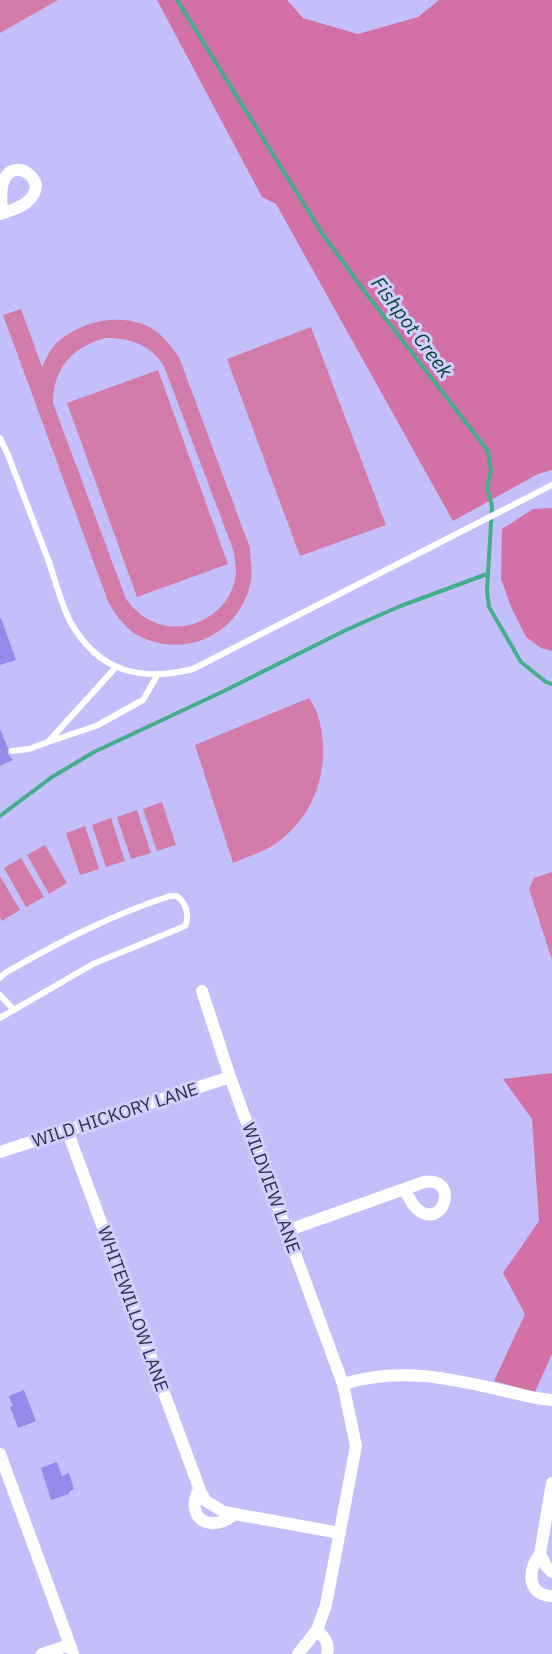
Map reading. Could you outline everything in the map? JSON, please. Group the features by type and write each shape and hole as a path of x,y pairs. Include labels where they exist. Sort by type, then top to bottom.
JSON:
{"street":[{"name":"WILDVIEW LANE","path":"202,991 230,1077 343,1384 356,1446 326,1605 316,1630 298,1654"},
{"name":"WILD HICKORY LANE","path":"0,1152 230,1077"},
{"name":"WHITEWILLOW LANE","path":"67,1130 199,1489 206,1501 213,1507 235,1514 340,1533"},
{"path":"286,1231 404,1189"},
{"path":"343,1384 366,1377 391,1374 437,1376 552,1400"},
{"path":"0,1454 71,1649 42,1654"},
{"path":"552,1483 540,1554 531,1570 531,1581 536,1590 552,1596"},
{"path":"540,1554 552,1572"},
{"path":"316,1630 326,1640 327,1654"}],"lane":[{"path":"0,438 71,622 89,646 110,665 137,673 169,675 193,669 448,536 552,485"},
{"path":"48,742 116,667"},
{"path":"12,751 29,748 96,726 142,700 158,674"},
{"path":"0,978 77,933 132,908 170,896 177,896 186,908 185,926 93,964 0,1018"},
{"path":"0,995 14,1010"}],"shaded area":[{"path":"0,0 58,0 0,33"},
{"path":"157,0 287,0 303,18 358,34 418,17 439,0 552,0 552,470 538,474 453,521 276,204 262,197"},
{"path":"21,309 42,367 54,346 69,333 90,324 112,320 145,325 164,339 179,357 250,548 251,581 245,599 236,614 224,627 194,642 177,645 159,643 136,634 115,613 109,604 3,315","holes":["114,338 139,344 153,353 164,366 234,552 236,577 229,595 209,617 196,623 167,626 152,621 137,611 126,599 53,403 61,369 74,353 94,342"]},
{"path":"311,327 386,525 300,556 227,359"},
{"path":"158,370 228,564 137,597 67,403"},
{"path":"552,508 552,651 541,648 526,637 511,607 501,579 502,529 533,509"},
{"path":"309,698 319,720 323,745 321,774 312,801 287,835 260,852 233,863 195,745"},
{"path":"162,802 176,845 157,851 143,809"},
{"path":"137,810 151,853 131,859 117,817"},
{"path":"111,818 125,861 106,867 92,825"},
{"path":"85,826 99,869 80,875 66,833"},
{"path":"45,845 67,883 49,894 27,855"},
{"path":"21,858 44,897 26,907 4,868"},
{"path":"552,872 552,960 529,889 534,878"},
{"path":"0,876 20,910 2,921 0,917"},
{"path":"552,1073 552,1354 535,1392 494,1381 525,1314 503,1273 539,1221 532,1119 503,1079"}],"building":[{"path":"0,619 16,660 0,665"},
{"path":"0,729 8,748 8,754 13,760 0,766"},
{"path":"24,1390 36,1421 18,1428 10,1407 13,1406 9,1396"},
{"path":"57,1462 62,1476 69,1473 74,1489 69,1494 51,1500 41,1468"}],"waterway":[{"name":"Fishpot Creek","path":"177,0 322,233 488,451 491,471 487,487 492,506 487,591 489,607 521,662 546,682 552,684"},
{"path":"0,816 52,777 94,752 346,630 398,607 487,574"}]}
